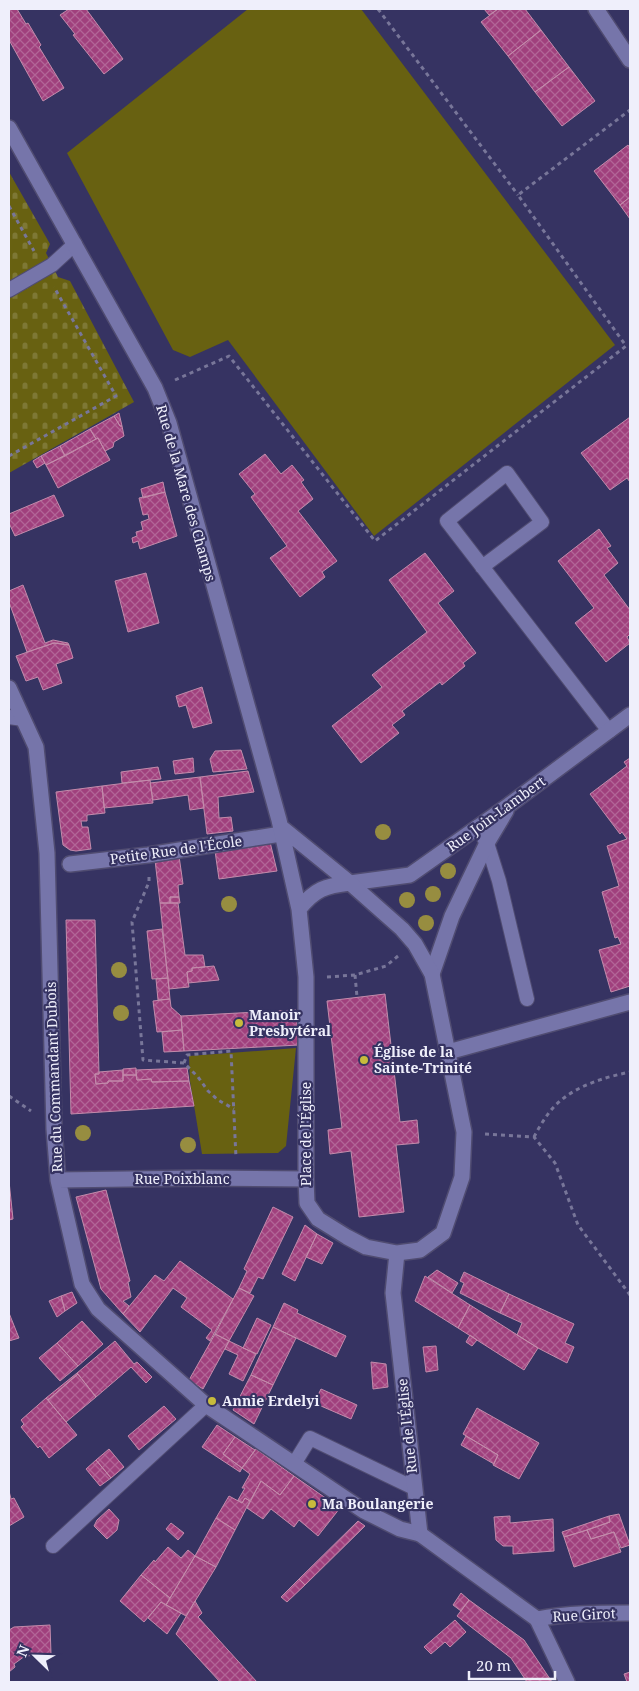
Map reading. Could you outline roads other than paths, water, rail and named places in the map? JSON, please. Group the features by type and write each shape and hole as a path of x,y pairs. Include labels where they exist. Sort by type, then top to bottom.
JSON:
{"street":[{"path":"596,9 630,60"},
{"name":"Rue de la Mare des Champs","path":"9,128 155,388 169,423 281,831 300,909"},
{"name":"Rue du Commandant Dubois","path":"9,688 16,718 36,747 47,853 54,1130 58,1180 82,1284 98,1309 206,1405 364,1511 400,1530 420,1534"},
{"name":"Rue Join-Lambert","path":"350,883 410,875 509,805 630,715"},
{"path":"432,974 452,916 487,843 509,805"},
{"path":"281,831 350,883"},
{"name":"Petite Rue de l'École","path":"70,864 148,855 281,831"},
{"path":"300,909 309,897 318,890 331,885 350,883"},
{"name":"Place de l'Église","path":"300,909 306,977 306,1179 308,1203 318,1219 366,1247 397,1253 420,1250 442,1233 462,1177 464,1132 432,974 415,944 402,929 350,883"},
{"path":"448,1052 630,1002"},
{"name":"Rue Poixblanc","path":"58,1180 306,1179"},
{"name":"Rue de l'Église","path":"397,1253 392,1293 420,1534"},
{"path":"420,1534 537,1619 567,1682"},
{"name":"Rue Girot","path":"537,1619 570,1614 630,1613"}],"lane":[{"path":"9,290 45,269 75,244"},
{"path":"482,566 542,522 507,473 447,521 609,731"},
{"path":"477,827 487,843 499,881 527,999"},
{"path":"53,1546 206,1405"},
{"path":"294,1464 310,1438 414,1488"}],"place":[{"name":"Manoir Presbytéral","path":"239,1023"},
{"name":"Église de la Sainte-Trinité","path":"364,1060"},
{"name":"Annie Erdelyi","path":"212,1401"},
{"name":"Ma Boulangerie","path":"312,1504"}]}
